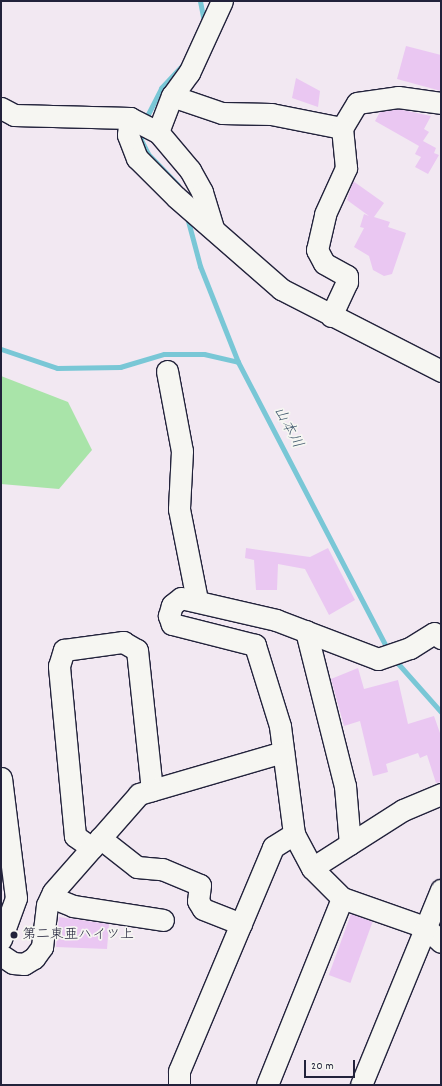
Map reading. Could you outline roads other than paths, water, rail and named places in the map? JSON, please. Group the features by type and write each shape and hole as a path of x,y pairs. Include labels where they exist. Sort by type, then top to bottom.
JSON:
{"street":[{"path":"158,132 172,96 190,73 222,1"},
{"path":"172,96 222,113 271,114 342,128"},
{"path":"331,316 347,282 347,276 324,263 317,250 325,214 346,168 342,128 357,103 398,97 441,103"},
{"path":"1,108 14,116 130,118 158,132 190,170 202,192 213,229"},
{"path":"130,118 128,135 137,158 176,197 281,289 331,316 441,371"},
{"path":"167,371 182,451 179,508 197,600"},
{"path":"441,638 434,634 410,648 378,659 276,620 197,600 181,598 172,605 169,616 172,624 255,645 280,726 294,834 312,868 342,898 425,928 441,942"},
{"path":"306,631 345,786 350,844"},
{"path":"152,790 137,650 123,642 64,650 59,666 75,836 96,843 137,867 162,869 200,885 198,902 203,909 241,924"},
{"path":"1,955 13,963 24,964 34,958 42,947 51,897 139,794 283,752"},
{"path":"1,778 16,898 1,939"},
{"path":"312,868 403,810 439,802"},
{"path":"179,1085 179,1071 273,847 294,834"},
{"path":"361,1085 441,890"},
{"path":"51,897 73,906 163,920"},
{"path":"267,1085 342,898"}],"waterway":[{"path":"200,1 204,22"},
{"path":"145,120 161,88 183,64"},
{"path":"142,129 141,140 148,154 178,185"},
{"path":"187,217 200,266 238,362"},
{"name":"山本川","path":"1,349 57,368 120,367 164,354 204,354 238,362 388,650"},
{"name":"山本川","path":"394,659 441,712"}],"place":[{"name":"第二東亜ハイツ上","path":"14,935"}]}
